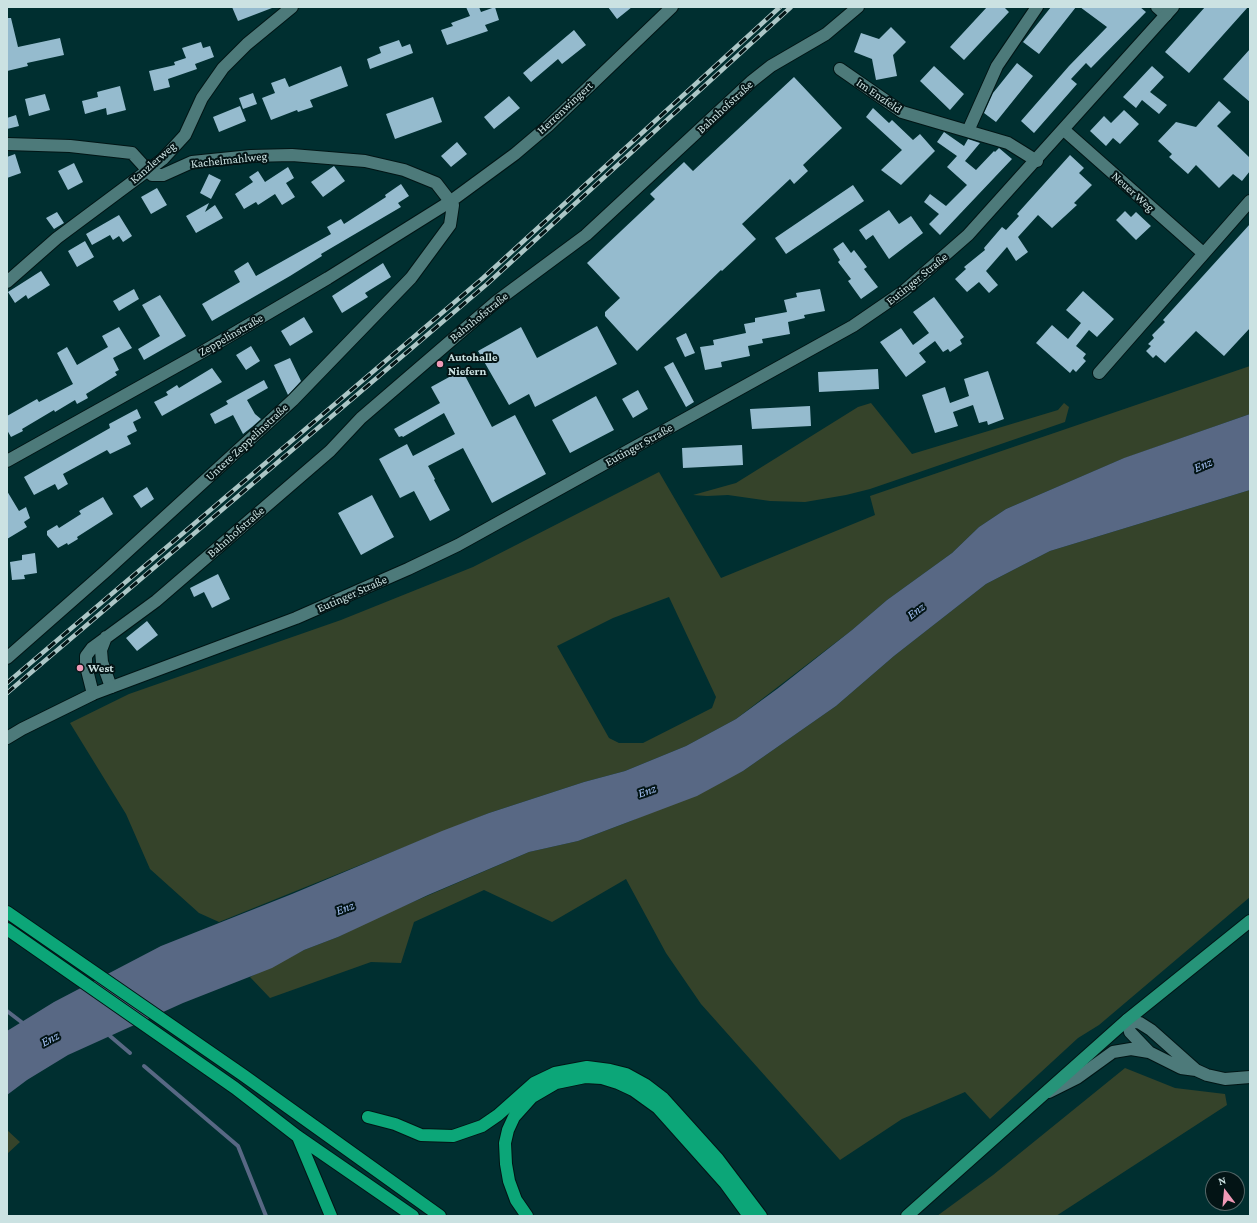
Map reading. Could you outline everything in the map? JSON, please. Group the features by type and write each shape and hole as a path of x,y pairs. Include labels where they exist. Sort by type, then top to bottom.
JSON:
{"highway":[{"path":"7,912 243,1075 440,1216"},
{"path":"7,929 236,1088 297,1136 413,1216"},
{"path":"368,1117 395,1124 421,1134 438,1137 453,1136 482,1126 498,1115 534,1083 555,1073 587,1067 615,1071 626,1074 646,1085 677,1111 718,1159 761,1216"},
{"path":"527,1216 516,1200 509,1181 506,1164 506,1143 508,1130 514,1118 532,1097 556,1083 585,1077 602,1078 618,1083 633,1090 658,1108 725,1183 749,1216"},
{"path":"297,1136 331,1216"}],"main road":[{"path":"907,1216 1127,1020 1250,921"}],"street":[{"name":"Kanzlerweg","path":"7,282 57,238 163,158 185,135 202,98 223,68 247,44 292,7"},
{"name":"Herrenwingert","path":"451,201 510,159 548,126 672,7"},
{"name":"Bahnhofstraße","path":"93,694 86,667 86,656 92,648 156,601 330,451 361,418 497,301 586,236 752,81 771,66 826,34 858,7"},
{"path":"968,131 997,66 1037,7"},
{"name":"Eutinger Straße","path":"7,738 22,728 93,694 296,618 408,569 465,541 853,326 904,291 953,250 1037,161 1165,10"},
{"name":"Im Enzfeld","path":"840,69 902,112 1008,143 1037,161"},
{"name":"Neuer Weg","path":"1064,130 1203,253"},
{"path":"7,144 70,146 132,153 148,170"},
{"name":"Kachelmahlweg","path":"148,170 152,175 163,175 192,162 251,156 292,155 365,161 404,170 436,183 451,201"},
{"path":"1099,373 1250,200"},
{"name":"Zeppelinstraße","path":"7,461 256,320 451,201"},
{"name":"Untere Zeppelinstraße","path":"7,658 107,570 298,394 411,278 450,225 453,205 451,201"},
{"path":"106,637 101,650 102,662 111,687"},
{"path":"1149,1052 1130,1032 1127,1020 1140,1022 1196,1070"},
{"path":"1040,1096 1078,1078 1112,1052 1131,1049 1149,1052 1181,1068 1196,1070 1208,1075 1225,1079 1250,1076"}],"green space":[{"path":"1250,366 1250,414 1122,459 1006,509 979,527 952,553 887,600 852,630 736,719 686,746 625,771 584,782 489,813 219,922 199,913 150,869 126,814 70,723 129,694 341,620 473,567 659,472 721,578 875,515 870,496","holes":["669,597 716,697 712,708 643,743 619,743 609,738 557,646 613,618"]},
{"path":"871,403 912,454 1058,410 1064,403 1069,407 1065,422 870,489 846,495 805,502 770,501 728,495 693,495 736,483 858,407"},
{"path":"1250,490 1250,897 1099,1025 1078,1038 990,1119 965,1092 902,1119 840,1160 701,1004 666,953 626,879 552,922 484,890 414,922 401,963 371,962 270,998 250,977 304,950 338,937 371,920 529,852 578,841 631,821 743,771 836,706 894,656 986,584 1050,551"},
{"path":"1125,1068 1175,1088 1225,1094 1227,1105 1056,1216 937,1216 993,1175"},
{"path":"7,1130 20,1142 7,1154"}],"water":[{"name":"Enz","path":"1250,414 1250,490 1050,551 986,584 894,656 836,706 743,771 697,796 578,841 529,852 428,895 338,937 304,950 272,968 183,1003 68,1055 27,1080 7,1095 7,1031 54,1002 161,946 292,894 442,831 489,813 584,782 625,771 686,746 736,719 777,689 852,630 887,600 952,553 979,527 1006,509 1124,458"}],"building":[{"path":"232,7 272,7 272,8 238,21"},
{"path":"466,7 479,7 481,12 495,7 499,20 485,25 488,31 447,45 441,30 453,26 451,23 470,16"},
{"path":"608,7 632,7 617,19"},
{"path":"987,7 1004,7 1009,12 964,60 950,47"},
{"path":"1051,7 1076,7 1039,54 1023,42"},
{"path":"1080,7 1140,7 1146,12 1091,68 1086,63 1071,79 1077,84 1034,133 1021,121 1069,66 1107,27"},
{"path":"1205,7 1248,7 1189,73 1165,52"},
{"path":"7,18 11,18 18,47 60,38 64,55 27,63 28,66 7,71"},
{"path":"891,27 906,42 893,55 897,76 876,80 872,59 854,52 861,33 879,39"},
{"path":"574,30 586,45 562,64 558,59 531,82 523,73"},
{"path":"399,40 402,47 410,44 413,53 370,69 367,59 381,53 379,47"},
{"path":"201,42 203,48 210,46 214,57 195,64 197,69 168,79 170,87 154,91 149,71 175,65 174,62 186,58 182,48"},
{"path":"1250,49 1250,102 1223,79"},
{"path":"1017,63 1033,76 996,122 984,113 993,93"},
{"path":"341,66 348,86 310,100 313,107 298,112 297,110 271,120 262,98 275,93 271,83 285,78 289,87"},
{"path":"934,66 964,94 950,110 920,81"},
{"path":"1152,66 1164,77 1150,92 1167,105 1159,114 1142,100 1136,108 1123,97"},
{"path":"794,77 842,128 803,165 808,171 794,184 790,179 742,224 756,239 722,271 721,270 637,351 605,316 605,312 620,298 587,263 655,199 650,194 684,162 693,171"},
{"path":"120,86 126,110 107,115 106,108 85,114 82,101 98,97 97,92"},
{"path":"253,93 257,104 243,109 239,98"},
{"path":"45,94 50,110 29,116 25,99"},
{"path":"509,96 520,108 494,129 484,117"},
{"path":"433,97 442,122 395,139 386,114"},
{"path":"1219,101 1231,112 1217,126 1250,158 1250,171 1242,181 1233,174 1219,188 1196,165 1188,174 1169,157 1172,154 1158,141 1176,122 1196,127"},
{"path":"240,106 246,121 219,132 213,117"},
{"path":"873,108 889,123 892,120 913,140 920,134 935,151 901,185 881,170 902,150 866,117"},
{"path":"1124,110 1139,124 1120,144 1113,138 1106,146 1090,131 1104,116 1111,123"},
{"path":"16,115 19,126 7,129 7,118"},
{"path":"944,132 964,146 968,139 980,143 965,161 976,170 994,151 995,152 999,148 1012,159 940,235 929,224 939,214 924,202 930,194 946,206 967,185 947,167 957,156 937,142"},
{"path":"457,142 467,154 451,167 441,156"},
{"path":"15,154 21,173 7,178 7,157"},
{"path":"1070,155 1084,168 1079,173 1092,185 1074,203 1077,205 1052,228 1038,215 1018,237 1028,252 1016,261 1007,247 986,271 998,285 989,293 979,282 967,292 955,279 966,269 964,267 985,250 984,248 1002,227 1006,230 1019,216 1017,214"},
{"path":"74,163 83,182 68,190 58,171"},
{"path":"334,166 345,181 323,197 311,182"},
{"path":"288,167 294,178 286,183 295,197 282,205 275,194 258,205 256,202 244,209 235,194 253,182 249,177 258,171 265,182"},
{"path":"209,174 221,180 211,199 200,193"},
{"path":"401,184 409,196 398,203 401,207 321,254 322,256 290,276 212,321 202,304 240,282 234,271 248,262 256,276 331,234 327,227 341,219 344,224 386,197 385,195"},
{"path":"853,185 864,201 786,254 775,238"},
{"path":"157,188 167,205 151,214 141,197"},
{"path":"209,203 205,212 215,205 223,218 196,233 186,216"},
{"path":"889,210 899,224 911,216 923,233 889,259 873,235 866,240 859,230"},
{"path":"1125,211 1131,217 1136,212 1151,226 1136,240 1116,220"},
{"path":"57,212 64,223 54,229 46,218"},
{"path":"119,215 132,236 123,242 119,236 113,240 110,235 92,245 86,234"},
{"path":"1250,224 1250,328 1224,356 1196,331 1165,363 1156,355 1153,358 1146,351 1151,346 1148,344 1154,338 1152,335 1165,322 1163,320"},
{"path":"85,241 94,257 77,267 68,251"},
{"path":"843,242 851,253 854,250 867,267 864,269 878,287 861,299 848,281 851,279 838,262 840,260 833,249"},
{"path":"383,263 391,277 365,293 368,297 342,313 332,296"},
{"path":"41,271 50,285 28,299 26,295 15,303 8,292"},
{"path":"134,289 139,299 119,311 113,301"},
{"path":"820,289 825,311 804,315 805,318 788,322 790,334 762,339 763,343 748,346 750,356 721,362 722,367 705,370 700,347 714,345 713,340 746,333 744,324 755,322 755,318 787,312 784,300 797,297 796,293"},
{"path":"1083,291 1114,319 1097,337 1089,330 1076,346 1086,354 1083,358 1086,361 1076,372 1073,369 1070,373 1036,343 1052,325 1068,339 1081,323 1066,310"},
{"path":"160,295 186,336 144,360 138,349 160,336 142,305"},
{"path":"934,297 964,337 960,340 962,344 950,352 948,349 943,352 935,341 919,353 926,362 906,377 880,342 901,328 913,345 929,333 913,312"},
{"path":"304,317 313,332 290,346 281,331"},
{"path":"597,326 617,364 535,407 529,394 509,405 478,351 521,327 537,358"},
{"path":"119,327 132,348 113,358 119,370 115,372 117,375 86,394 88,398 77,404 75,400 55,412 54,410 22,429 23,431 11,437 7,430 7,416 37,399 39,402 73,384 57,353 67,347 77,365 108,347 102,336"},
{"path":"686,333 695,353 685,357 676,338"},
{"path":"251,346 260,361 246,370 236,355"},
{"path":"290,358 301,381 288,395 274,365"},
{"path":"673,362 694,402 686,407 664,367"},
{"path":"212,368 222,382 162,416 154,402 168,395 166,392 177,385 179,388"},
{"path":"878,369 879,389 819,392 818,372"},
{"path":"462,370 492,427 515,415 546,474 492,503 463,448 428,466 450,510 430,521 414,491 400,498 379,459 407,444 413,456 455,434 444,413 403,437 399,437 394,429 440,403 431,387"},
{"path":"988,371 1004,419 988,425 987,421 979,423 973,405 953,412 958,426 935,433 922,395 945,387 950,403 969,396 964,379"},
{"path":"264,380 268,388 247,400 255,414 261,419 243,434 233,415 215,424 210,414 228,404 226,401"},
{"path":"638,390 648,409 633,418 622,399"},
{"path":"596,396 614,430 570,453 552,420"},
{"path":"810,406 811,426 752,429 750,409"},
{"path":"137,409 141,418 133,422 137,431 127,436 131,444 110,454 107,450 63,474 68,484 58,490 55,484 34,495 24,477 110,428 109,424"},
{"path":"742,445 743,465 683,468 682,448"},
{"path":"147,487 154,499 141,508 133,496"},
{"path":"7,491 19,511 26,507 30,518 24,522 27,527 7,539"},
{"path":"372,495 394,537 361,555 338,513"},
{"path":"103,497 113,514 77,537 78,539 68,545 67,543 58,548 47,535 47,531 57,525 59,528 81,514 79,511"},
{"path":"35,553 37,573 24,575 25,579 12,580 10,562 22,560 22,555"},
{"path":"218,574 230,599 212,608 204,592 194,597 190,588"},
{"path":"147,621 158,635 137,651 126,638"}],"waterway":[{"path":"7,1011 24,1024"},
{"path":"110,1036 130,1053"},
{"path":"144,1066 238,1146 266,1216"}],"railway":[{"path":"7,683 483,278 780,7"},
{"path":"7,693 487,284 791,7"}],"place":[{"name":"Autohalle Niefern","path":"440,364"},
{"name":"West","path":"80,668"}]}
